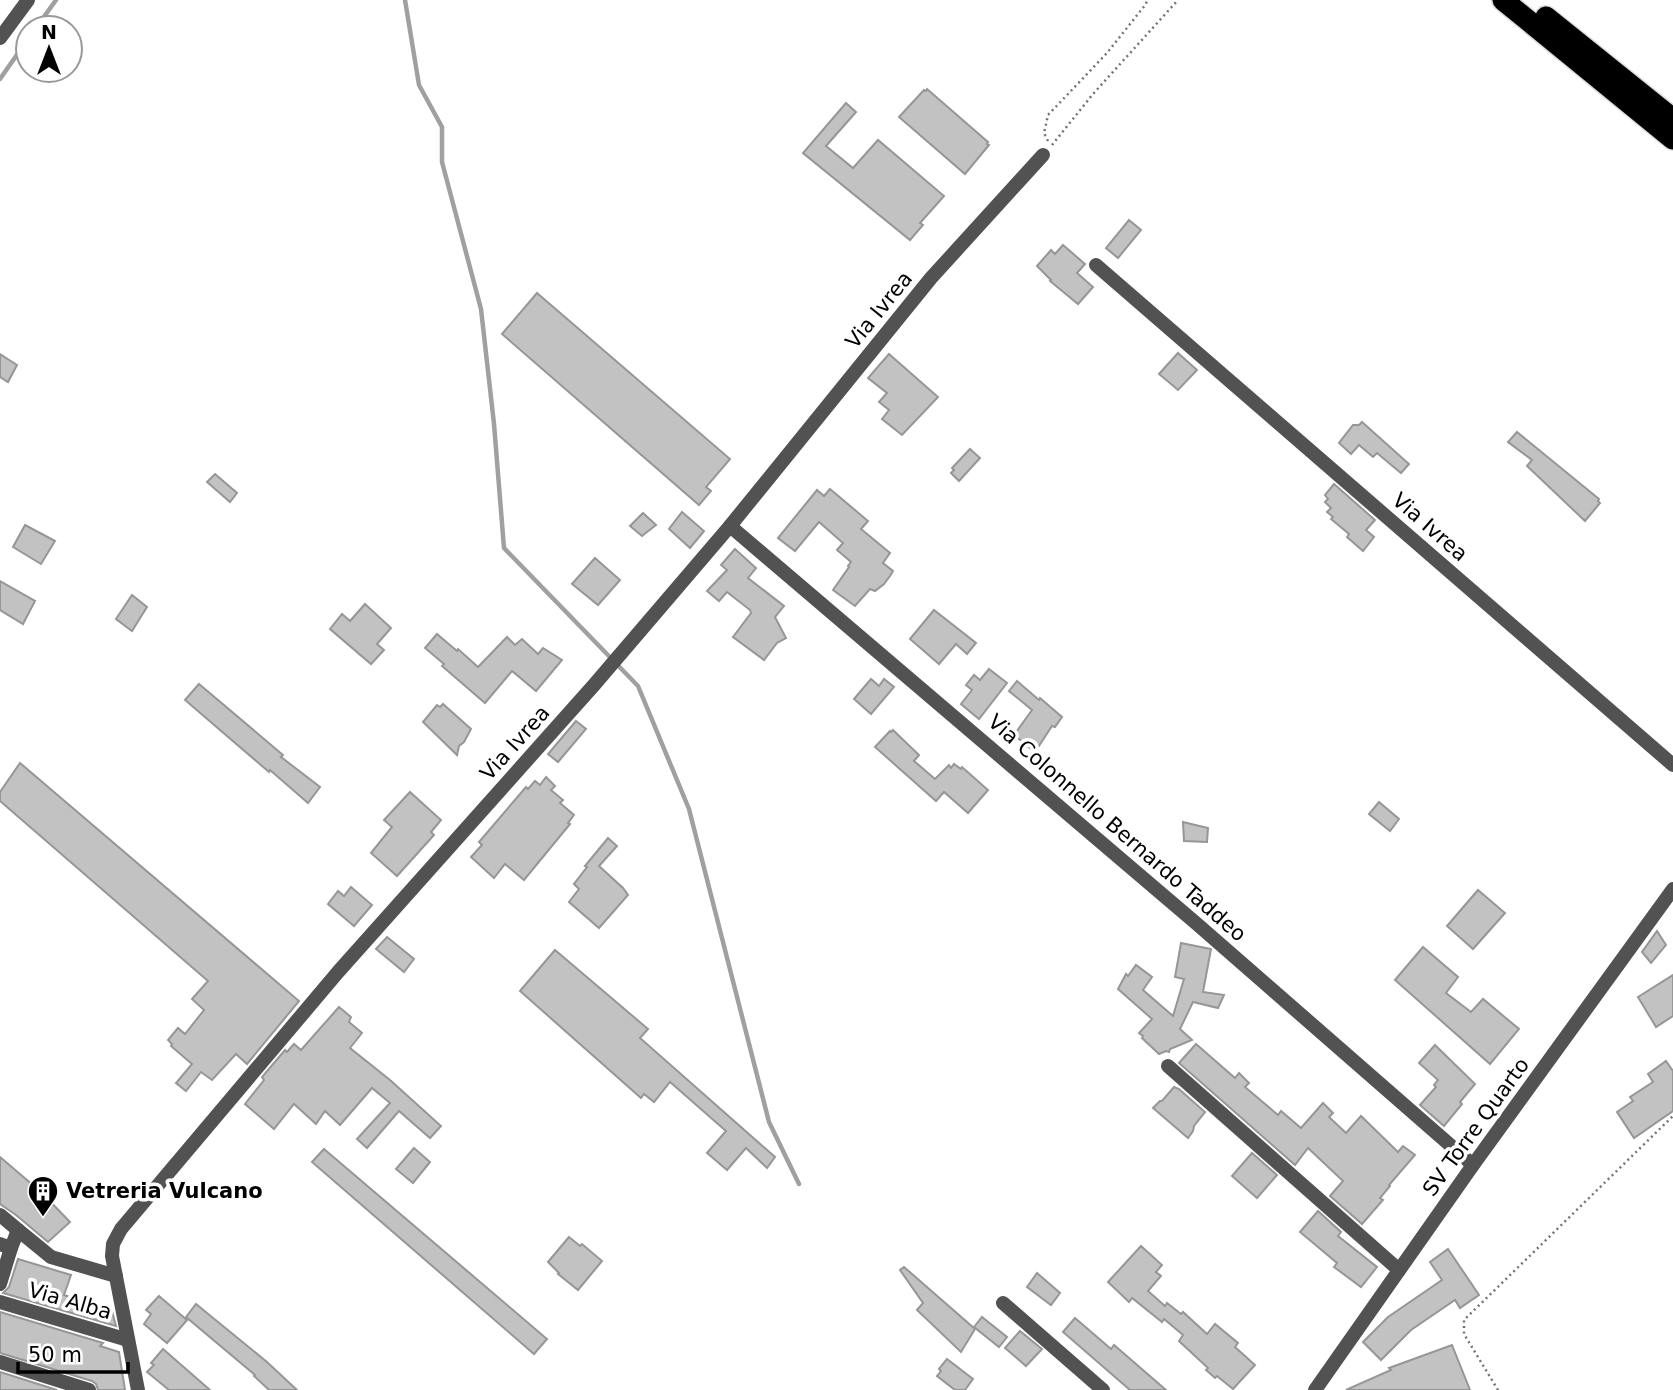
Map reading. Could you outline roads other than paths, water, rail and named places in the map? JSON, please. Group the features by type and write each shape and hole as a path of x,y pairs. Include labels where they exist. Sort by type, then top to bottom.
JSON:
{"highway":[{"path":"1503,0 1673,139"},
{"path":"1525,0 1673,119"}],"street":[{"path":"0,38 28,0"},
{"name":"Via Ivrea","path":"138,1390 112,1256 113,1244 121,1229 338,972 639,633 730,526 931,278 1043,155"},
{"name":"Via Ivrea","path":"1096,265 1673,765"},
{"name":"Via Colonnello Bernardo Taddeo","path":"730,526 1197,924 1473,1165"},
{"name":"SV Torre Quarto","path":"1315,1390 1473,1165 1673,889"},
{"path":"1168,1066 1399,1270"},
{"path":"0,1215 51,1257 116,1276"},
{"path":"0,1284 6,1246 18,1230"},
{"name":"Via Alba","path":"0,1302 128,1340"},
{"path":"1003,1303 1103,1390"},
{"path":"0,1362 89,1390"}],"waterway":[{"path":"46,14 56,0"},
{"path":"405,0 419,85 442,127 442,162 481,309 504,548 638,686 689,809 769,1122 799,1184"},
{"path":"0,79 14,59"}],"place":[{"name":"Vetreria Vulcano","path":"43,1218"}]}
